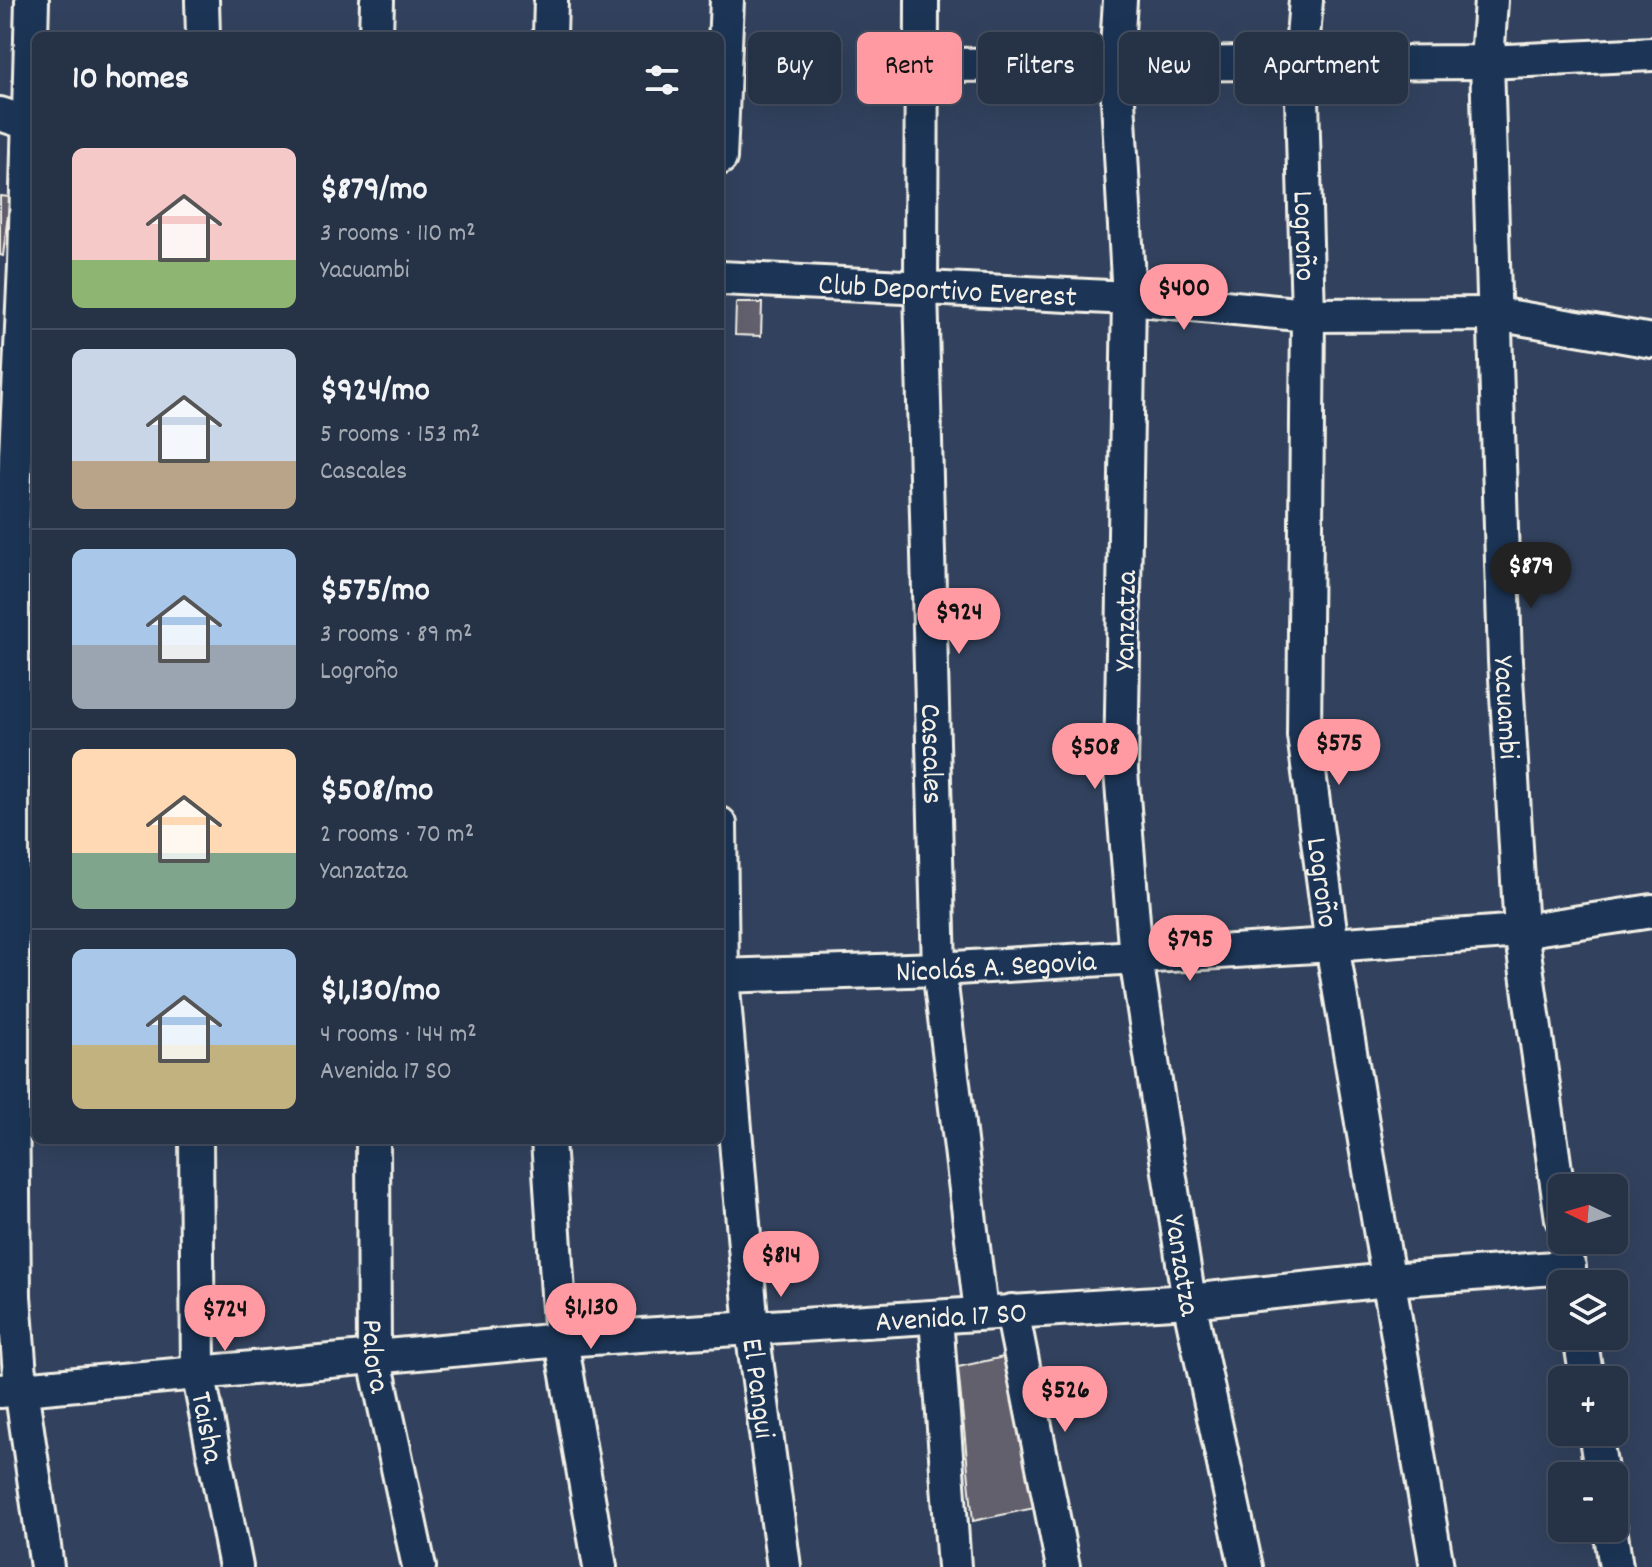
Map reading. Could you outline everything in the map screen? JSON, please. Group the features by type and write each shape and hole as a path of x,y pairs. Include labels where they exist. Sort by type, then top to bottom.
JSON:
{"street":[{"path":"32,0 14,118 20,263 8,434 6,539 7,1297 11,1390 47,1567"},
{"path":"202,0 203,32"},
{"path":"376,32 377,0"},
{"path":"550,32 551,0"},
{"path":"724,68 727,0"},
{"name":"Cascales","path":"922,0 922,32"},
{"name":"Yanzatza","path":"1120,0 1116,64 1129,298 1121,771 1136,958 1189,1301 1246,1567"},
{"name":"Logroño","path":"1303,32 1306,0"},
{"name":"Yacuambi","path":"1491,0 1487,62 1505,661 1521,931 1556,1174"},
{"path":"1408,62 1652,54"},
{"path":"962,65 1235,63"},
{"name":"Cascales","path":"921,104 921,289 939,969 996,1312 1063,1567"},
{"name":"Logroño","path":"1302,104 1308,315 1304,735 1332,945 1437,1567"},
{"name":"Club Deportivo Everest","path":"724,278 1129,298 1308,315 1496,314 1652,341"},
{"name":"Nicolás A. Segovia","path":"724,976 939,969 1332,945 1521,931 1652,911"},
{"name":"El Pangui","path":"724,1010 752,1329 784,1567"},
{"name":"Taisha","path":"196,1144 198,1372 236,1567"},
{"name":"Palora","path":"373,1144 374,1355 419,1567"},
{"path":"548,1144 561,1340 600,1567"},
{"name":"Avenida 17 SO","path":"11,1390 561,1340 1189,1301 1569,1264"},
{"path":"936,1317 954,1567"},
{"path":"1612,1542 1616,1567"}],"building":[{"path":"0,196 10,197 3,256 0,255"},
{"path":"736,303 762,303 761,336 735,335"},
{"path":"1008,1356 1039,1507 973,1521 958,1367"}]}
